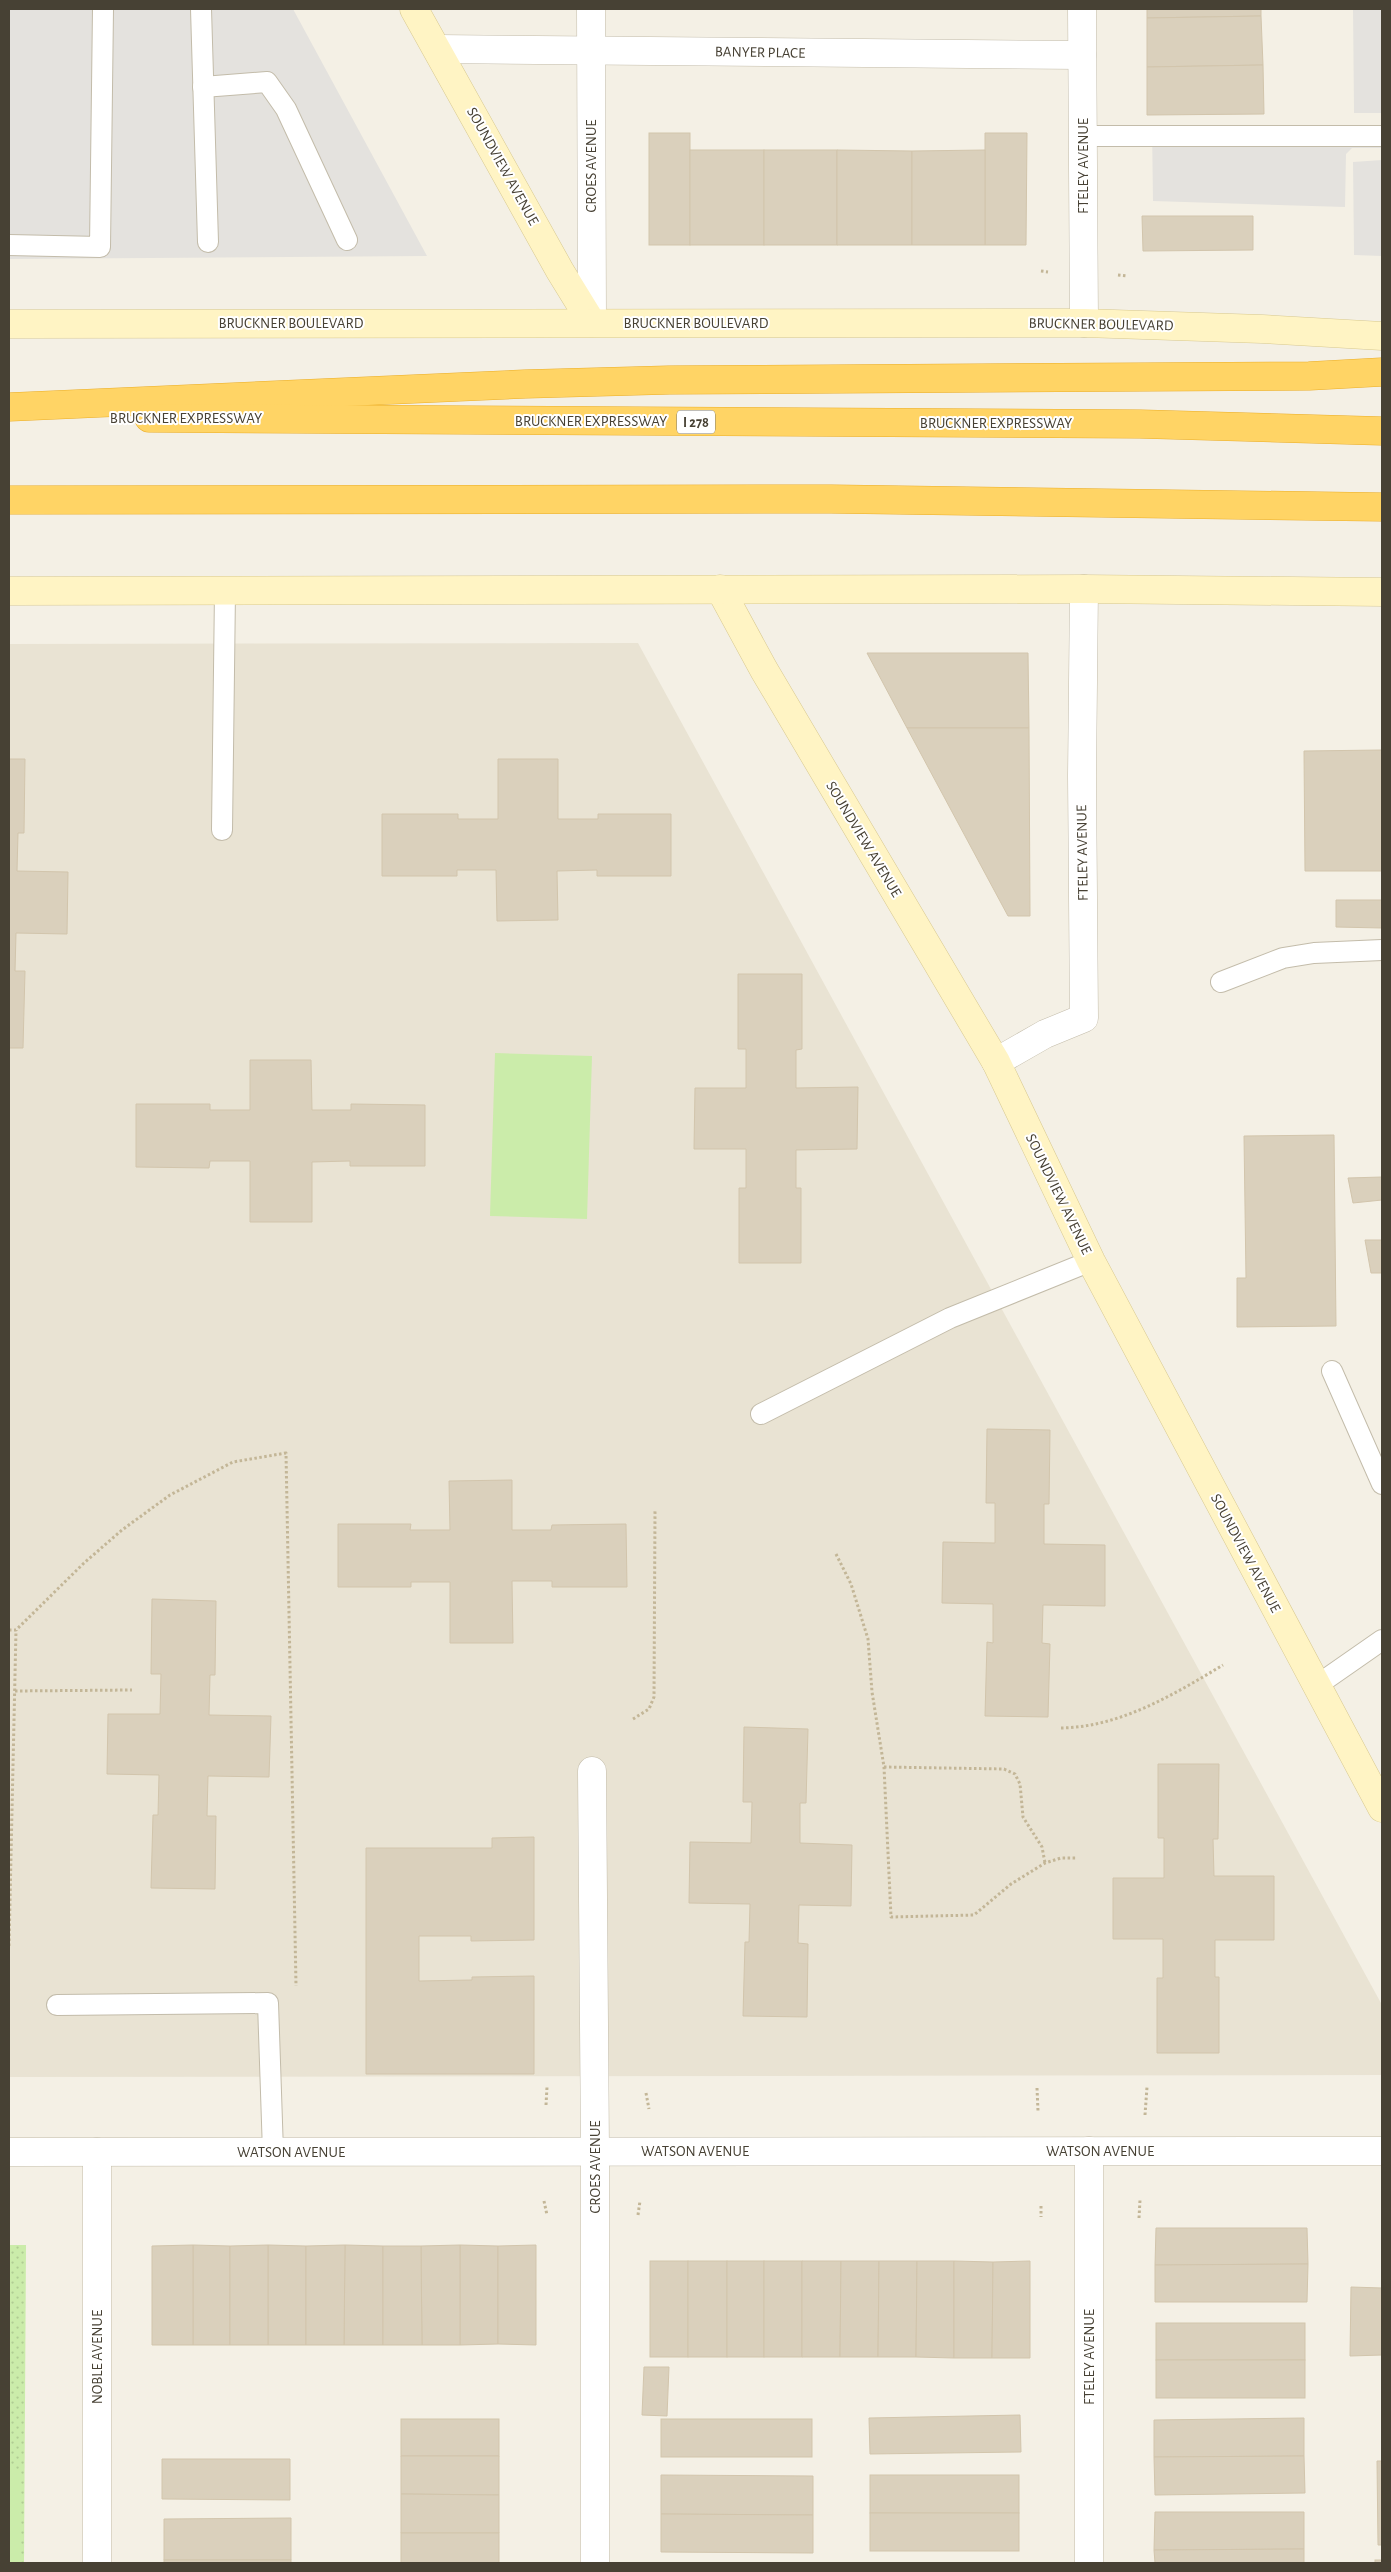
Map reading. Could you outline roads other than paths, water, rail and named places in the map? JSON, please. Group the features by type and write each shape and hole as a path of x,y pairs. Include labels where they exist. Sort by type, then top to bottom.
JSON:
{"highway":[{"path":"9,407 525,384 669,380 1309,376 1382,372"},
{"name":"BRUCKNER EXPRESSWAY","path":"9,417 1130,424 1382,430"},
{"path":"9,500 831,499 1382,506"}],"main road":[{"name":"SOUNDVIEW AVENUE","path":"414,9 560,271 592,323"},
{"name":"BRUCKNER BOULEVARD","path":"9,324 1084,323 1262,329 1382,336"},
{"name":"SOUNDVIEW AVENUE","path":"720,589 764,670 996,1062 1092,1261 1382,1808"},
{"path":"9,591 1084,589 1382,592"}],"street":[{"name":"CROES AVENUE","path":"591,9 592,323"},
{"name":"FTELEY AVENUE","path":"1082,9 1084,323"},
{"name":"BANYER PLACE","path":"438,49 1082,54"},
{"name":"FTELEY AVENUE","path":"996,1062 1045,1034 1084,1018 1082,766 1084,589"},
{"name":"CROES AVENUE","path":"592,1771 596,2152 595,2563"},
{"name":"FTELEY AVENUE","path":"1089,2151 1089,2563"},
{"name":"WATSON AVENUE","path":"9,2152 1382,2151"},
{"name":"NOBLE AVENUE","path":"97,2152 97,2563"}],"lane":[{"path":"9,245 100,247 103,9"},
{"path":"201,9 208,242"},
{"path":"203,87 267,82 286,109 347,240"},
{"path":"1083,136 1382,136"},
{"path":"222,830 225,591"},
{"path":"1222,982 1283,958 1314,953 1382,950"},
{"path":"761,1414 950,1318 1092,1261"},
{"path":"1332,1371 1382,1484"},
{"path":"1316,1686 1382,1640"},
{"path":"57,2005 268,2003 272,2152"}]}
